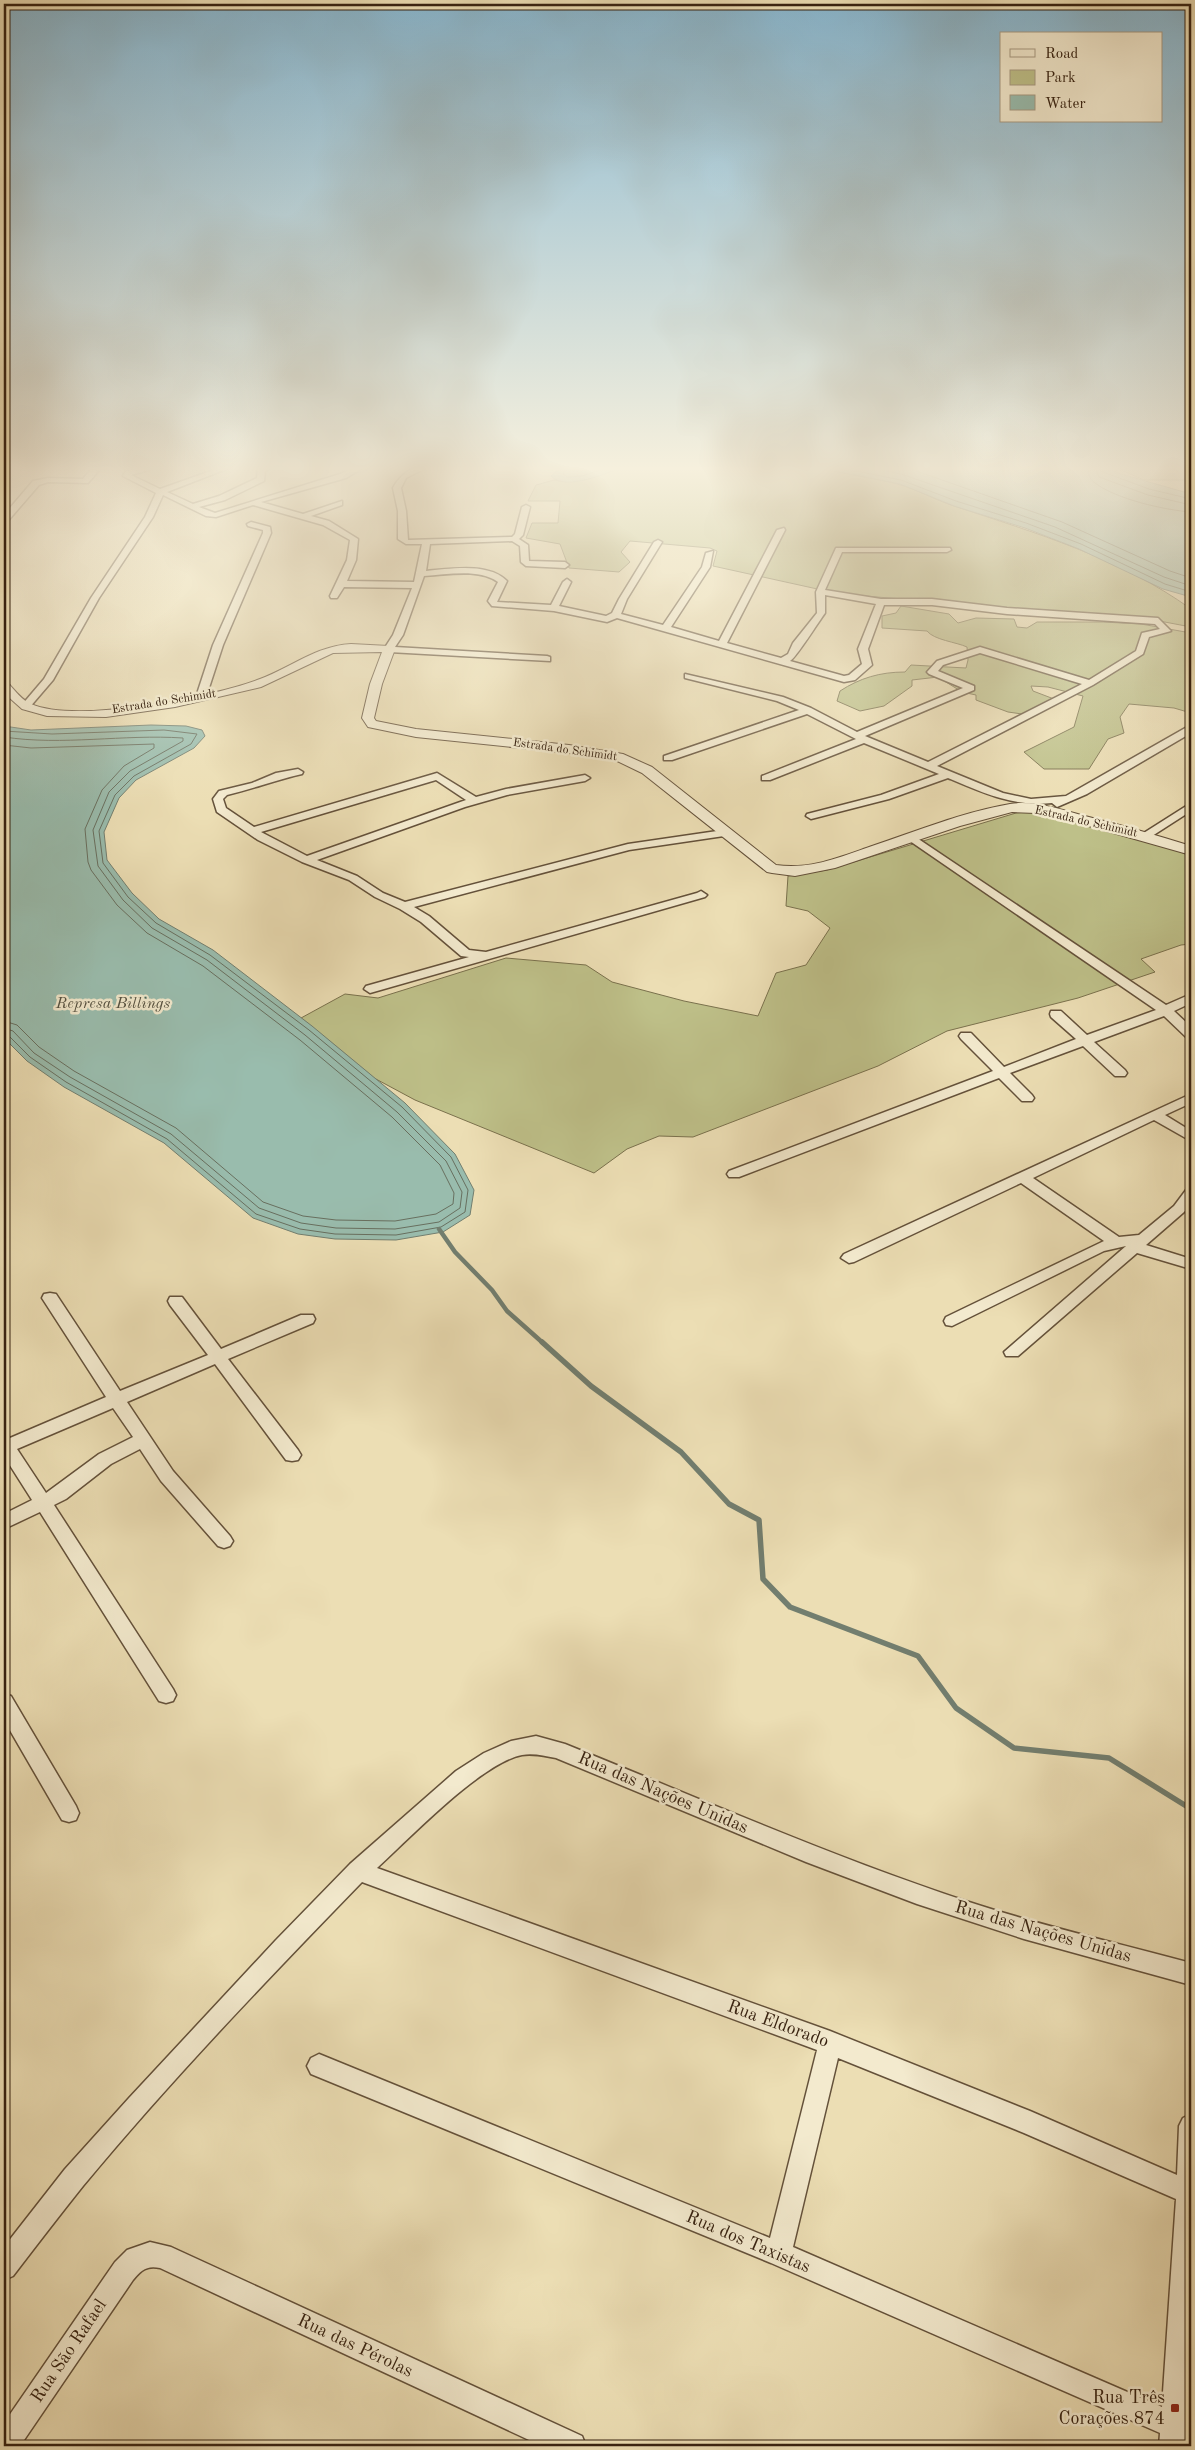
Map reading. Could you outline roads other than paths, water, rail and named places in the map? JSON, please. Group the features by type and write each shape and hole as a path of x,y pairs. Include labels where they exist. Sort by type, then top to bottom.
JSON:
{"street":[{"path":"4,686 26,706 48,680 107,580"},
{"path":"201,697 218,645 246,580"},
{"path":"334,596 344,580"},
{"path":"419,580 398,634 389,649 547,659"},
{"path":"501,580 503,581 492,601 496,604 554,608 607,619 616,615 844,679 852,678 867,665 862,649 881,602"},
{"path":"616,615 634,580"},
{"path":"665,628 697,580"},
{"path":"721,646 755,580"},
{"path":"782,662 792,656 798,643 821,613 820,592 825,580"},
{"path":"554,608 567,582"},
{"path":"343,584 417,585"},
{"path":"820,592 881,602 932,602 1007,611 1158,621 1166,630 1144,635 1140,652 1090,683 929,766"},
{"name":"Estrada do Schimidt","path":"26,706 63,714 153,706 201,697 268,680 324,651 354,647 389,649 376,684 368,718 372,724 416,733 568,748 618,757 647,770 765,865 785,872 830,865 1012,808 1047,811 1145,836 1191,851"},
{"path":"766,778 971,688 932,672 940,663 980,650 1090,683"},
{"path":"688,676 780,699 808,710 861,737 1017,801 1031,802 1065,799"},
{"path":"668,758 808,710"},
{"path":"1047,811 1065,799 1083,792 1191,729"},
{"path":"298,772 280,775 256,785 224,793 218,799 221,810 253,832 306,860 353,878 379,896 404,906 425,920 465,953 488,956"},
{"path":"811,816 885,797 949,774"},
{"path":"253,832 437,776 475,801"},
{"path":"306,860 475,801 506,792 585,778"},
{"path":"1145,836 1191,806"},
{"path":"404,906 628,848 724,833"},
{"path":"912,838 1165,1010 1191,1034"},
{"path":"370,989 701,895"},
{"path":"734,1174 1000,1072 1150,1018 1191,998"},
{"path":"1056,1014 1120,1073"},
{"path":"966,1036 1027,1098"},
{"path":"849,1258 1024,1178 1191,1098"},
{"path":"1155,1114 1191,1137"},
{"path":"1024,1178 1116,1242"},
{"path":"1012,1352 1178,1209 1191,1193"},
{"path":"952,1322 1099,1248 1116,1242 1138,1243 1191,1264"},
{"path":"50,1298 167,1476 224,1541"},
{"path":"176,1301 292,1455"},
{"path":"166,1695 5,1444 116,1400 307,1319"},
{"path":"4,1522 60,1494 105,1459 142,1440"},
{"path":"4,1702 69,1813"},
{"name":"Rua das Nações Unidas","path":"4,2267 74,2178 219,2016 358,1871 463,1777 498,1756 518,1747 536,1745 558,1750 868,1876 969,1912 1191,1974"},
{"name":"Rua Eldorado","path":"358,1871 830,2043 1030,2123 1190,2192"},
{"path":"779,2254 830,2043"},
{"name":"Rua dos Taxistas","path":"318,2066 779,2254 1174,2436"},
{"path":"1174,2436 1190,2192 1191,2126"},
{"name":"Rua das Pérolas","path":"137,2257 151,2253 162,2256 572,2446"},
{"name":"Rua São Rafael","path":"4,2446 124,2271 137,2257"}],"water":[{"path":"1145,580 1191,580 1191,597 1163,589"},
{"name":"Represa Billings","path":"151,725 186,726 202,730 205,736 194,748 136,780 119,798 104,832 107,860 132,893 159,919 213,950 312,1026 405,1103 455,1154 474,1190 470,1215 443,1232 396,1240 335,1239 298,1234 253,1218 164,1143 64,1087 27,1061 4,1038 4,726 31,730"}],"waterway":[{"path":"439,1229 455,1252 492,1290 507,1311 543,1343"},
{"path":"542,1342 591,1386 681,1452 729,1504 759,1520 763,1579 790,1607 918,1656 956,1708 1014,1748 1109,1758 1191,1809"}],"place":[{"name":"Rua Três Corações 874","path":"1175,2408"}]}
